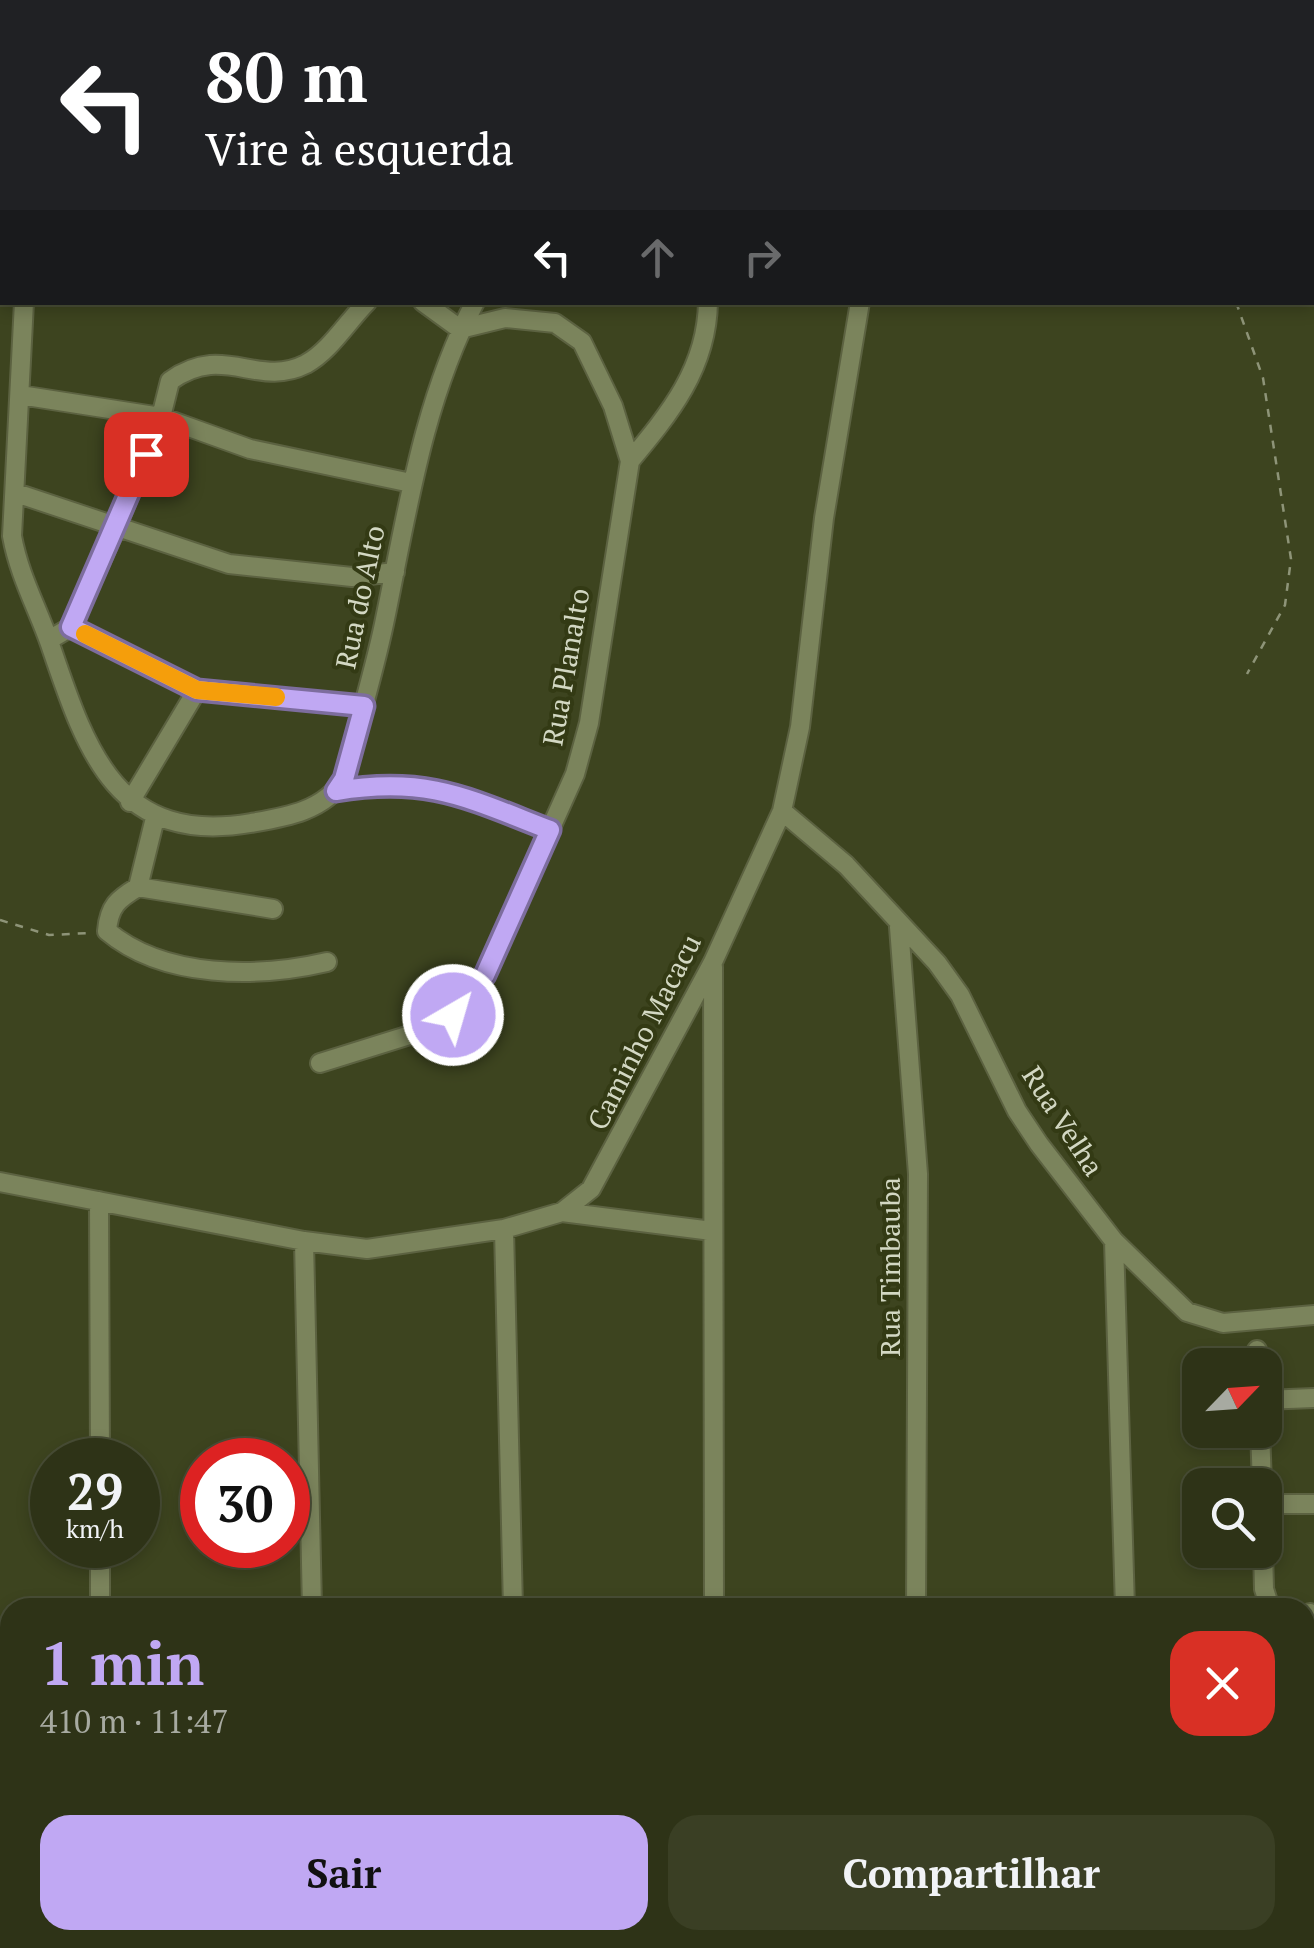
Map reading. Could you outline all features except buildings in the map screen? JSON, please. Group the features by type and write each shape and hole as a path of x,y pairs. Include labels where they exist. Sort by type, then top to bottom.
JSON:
{"street":[{"path":"24,305 12,536 17,563 84,738 101,768 130,802 154,818 191,826 228,827 307,810 336,791 381,784 425,786 550,830"},
{"path":"49,640 71,627 116,528 160,417 170,380 203,362 275,372 292,370 320,355 363,305"},
{"path":"428,305 460,329"},
{"name":"Rua do Alto","path":"336,791 344,779 364,706 411,483 460,329 474,305"},
{"path":"630,461 669,414 688,383 699,359 708,305"},
{"name":"Caminho Macacu","path":"0,1182 304,1241 398,1248 504,1229 562,1212 592,1189 713,962 782,811 800,727 824,518 860,305"},
{"name":"Rua Planalto","path":"320,1064 430,1029 468,1000 485,975 575,774 588,723 630,461 592,359 571,332 531,317 505,318 460,329"},
{"path":"20,395 160,417 250,449 411,483"},
{"path":"16,493 229,564 352,578 394,572"},
{"path":"71,627 197,690 364,706"},
{"path":"130,802 197,690"},
{"name":"Rua Velha","path":"782,811 846,865 937,964 960,995 1017,1111 1114,1241 1187,1312 1204,1321 1314,1315"},
{"path":"138,887 154,818"},
{"path":"273,908 138,887 108,912 107,931 120,942 199,968 258,974 327,962"},
{"name":"Rua Timbauba","path":"899,926 918,1174 916,1598"},
{"path":"713,962 714,1598"},
{"path":"99,1201 100,1438"},
{"path":"562,1212 712,1231"},
{"path":"504,1229 513,1598"},
{"path":"304,1241 312,1598"},
{"path":"1114,1241 1125,1598"},
{"path":"1282,1399 1314,1398"},
{"path":"1282,1504 1314,1504"},
{"path":"100,1568 100,1598"},
{"path":"1263,1568 1267,1598"}],"path":[{"path":"1237,305 1263,378 1291,559 1285,605 1247,674"},
{"path":"0,920 22,930 50,935 107,931"}],"slow traffic":[{"path":"85,634 197,690 276,697"}],"route":[{"path":"146,454 71,627 197,690 364,706 344,779 336,791 381,784 425,786 453,792 550,830 485,975 453,1015"}]}
